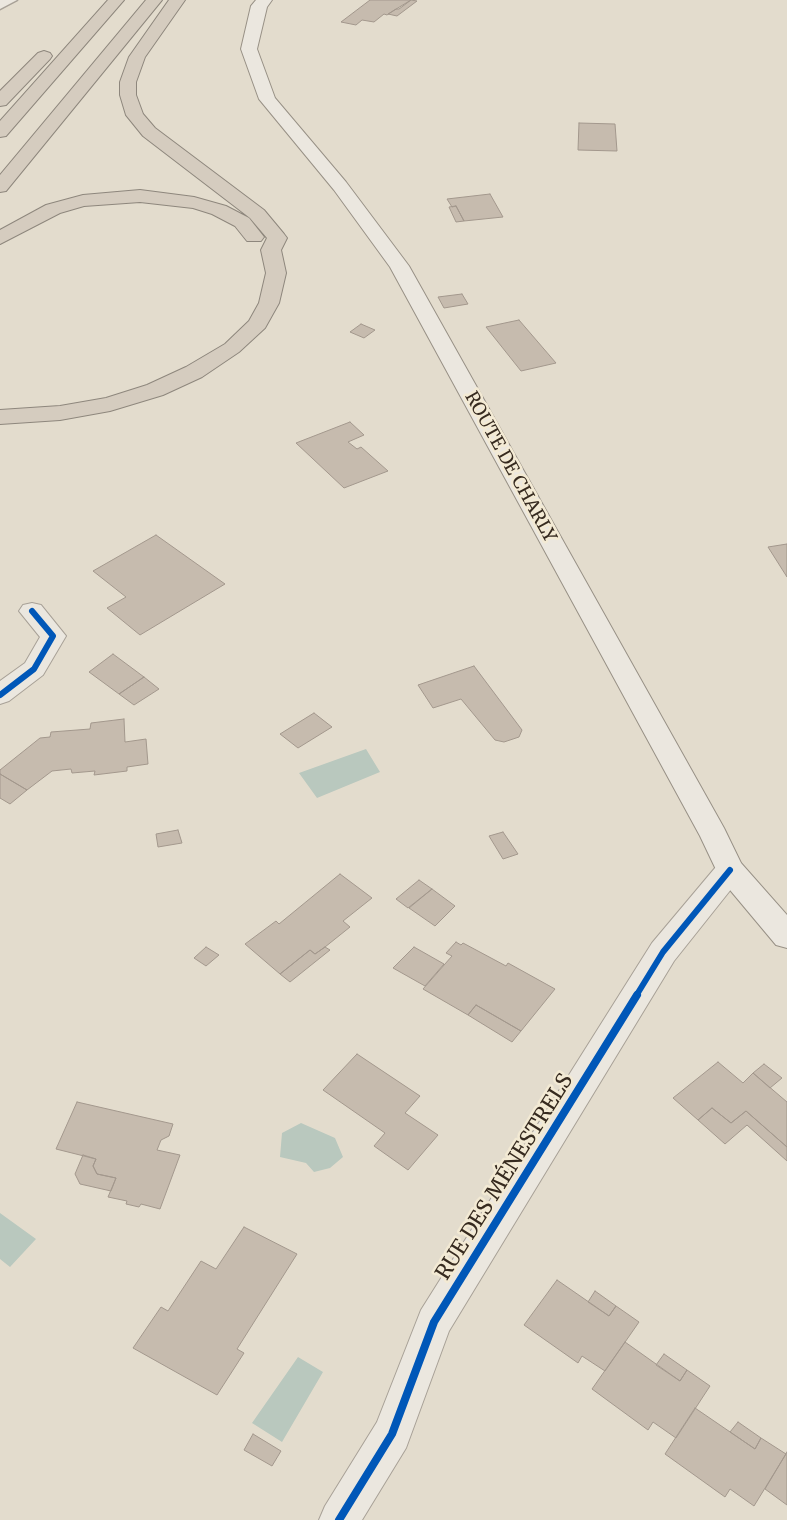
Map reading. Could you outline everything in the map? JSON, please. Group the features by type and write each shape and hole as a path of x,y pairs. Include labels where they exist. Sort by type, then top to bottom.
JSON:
{"highway":[{"path":"0,187 154,0"},
{"path":"0,417 60,413 110,404 155,390 194,372 225,353 258,324 269,303 276,273 271,250 276,238 257,214 149,132 135,115 128,95 128,82 137,57 177,0"},
{"path":"65,35 83,16 114,2"},
{"path":"0,132 114,2"},
{"path":"0,101 52,47"},
{"path":"0,238 53,209 83,201 140,196 184,201 220,210 242,222 258,242 271,250"}],"main road":[{"name":"ROUTE DE CHARLY","path":"264,0 259,6 249,49 267,99 340,186 399,266 714,836 730,870 787,936"},
{"path":"0,695 34,669 53,636 32,611"},
{"name":"RUE DES MÉNESTRELS","path":"339,1520 392,1434 434,1322 663,952 730,870"}],"lane":[{"path":"0,4 11,0"}],"shaded area":[{"path":"366,749 380,772 317,798 299,773"},
{"path":"301,1123 335,1138 343,1157 330,1168 314,1172 306,1163 280,1157 282,1133"},
{"path":"0,1213 36,1239 10,1267 0,1259"},
{"path":"298,1357 323,1372 282,1442 252,1423"}],"building":[{"path":"370,0 411,0 399,9 387,15 384,14 374,22 362,20 356,25 341,22"},
{"path":"411,0 417,1 397,16 388,14"},
{"path":"579,123 615,124 617,151 578,150"},
{"path":"490,194 503,217 464,221 456,206 452,207 447,199"},
{"path":"456,206 464,221 456,222 449,207"},
{"path":"462,294 468,304 444,308 438,297"},
{"path":"519,320 556,363 521,371 486,327"},
{"path":"361,324 375,330 364,338 350,332"},
{"path":"350,422 364,435 348,442 357,449 361,447 388,471 344,488 296,443"},
{"path":"156,535 225,584 140,635 107,608 126,597 93,571"},
{"path":"787,544 787,577 768,547"},
{"path":"113,654 144,677 119,694 89,672"},
{"path":"474,666 522,730 519,737 504,742 495,740 461,699 433,708 418,685"},
{"path":"144,677 159,689 134,705 119,694"},
{"path":"314,713 332,727 298,748 280,734"},
{"path":"124,719 125,742 146,739 148,764 127,767 127,771 94,775 95,771 72,773 71,769 52,771 27,790 0,774 0,770 40,738 50,737 51,732 90,729 91,723"},
{"path":"0,774 27,790 10,804 0,798"},
{"path":"178,830 182,843 158,847 156,834"},
{"path":"503,832 518,854 503,859 489,836"},
{"path":"340,874 372,898 343,921 350,927 325,947 315,954 310,950 280,974 245,944 276,921 279,924"},
{"path":"419,880 432,889 408,908 396,899"},
{"path":"432,889 455,906 435,926 409,908"},
{"path":"456,942 461,945 463,943 506,966 508,963 555,989 521,1031 476,1005 468,1015 423,989 452,956 446,953"},
{"path":"206,947 219,955 206,966 194,958"},
{"path":"325,947 330,950 290,982 280,974 310,950 315,954"},
{"path":"414,947 444,964 425,986 393,968"},
{"path":"476,1005 521,1031 512,1042 468,1015"},
{"path":"357,1054 420,1096 405,1113 438,1135 408,1170 374,1146 385,1133 323,1090"},
{"path":"718,1062 743,1083 753,1073 787,1102 787,1147 746,1111 731,1123 712,1108 698,1120 673,1098"},
{"path":"764,1064 782,1078 770,1088 753,1073"},
{"path":"77,1102 173,1124 169,1136 161,1140 157,1150 180,1155 160,1209 141,1204 139,1207 126,1204 127,1201 108,1197 116,1178 97,1174 93,1166 96,1159 56,1149"},
{"path":"712,1108 731,1123 746,1111 787,1147 787,1161 747,1125 725,1144 698,1120"},
{"path":"83,1155 96,1159 93,1166 97,1174 116,1178 111,1191 80,1184 75,1174"},
{"path":"244,1227 297,1254 237,1349 244,1353 217,1395 133,1348 161,1307 168,1311 201,1261 216,1269"},
{"path":"557,1280 609,1316 616,1306 639,1322 605,1371 582,1356 578,1363 524,1325"},
{"path":"595,1291 616,1306 609,1316 588,1302"},
{"path":"625,1342 680,1381 687,1370 710,1386 676,1438 653,1422 648,1430 592,1389"},
{"path":"664,1354 687,1370 680,1381 656,1365"},
{"path":"695,1408 755,1449 761,1438 786,1454 754,1506 730,1489 725,1497 665,1454"},
{"path":"738,1422 761,1438 755,1449 730,1432"},
{"path":"253,1434 281,1451 272,1466 244,1450"},
{"path":"787,1452 787,1505 765,1489"}],"cycle path":[{"path":"0,695 34,669 53,636 32,611"},
{"path":"339,1520 392,1434 434,1322 663,952 730,870"}]}
